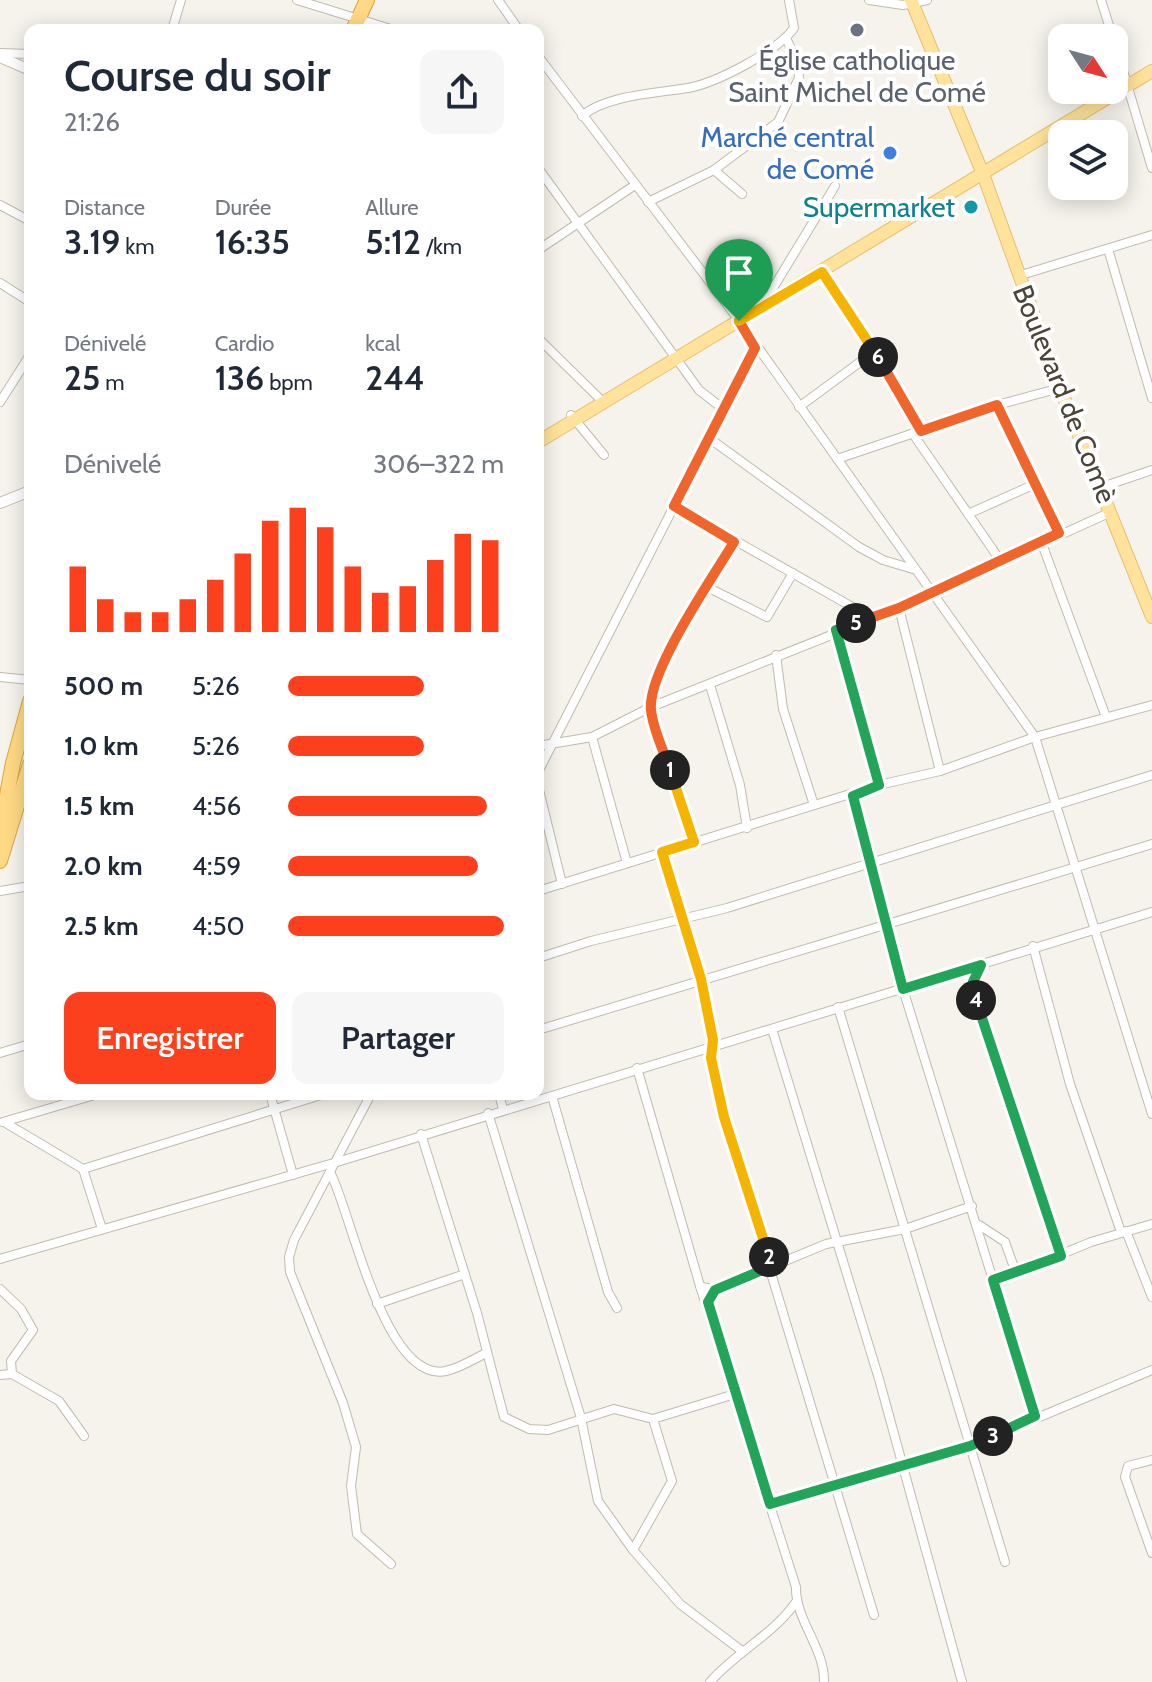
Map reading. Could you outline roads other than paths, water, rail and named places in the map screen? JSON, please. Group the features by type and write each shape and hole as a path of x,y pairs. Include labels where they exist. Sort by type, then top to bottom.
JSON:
{"highway":[{"path":"355,24 367,0"},
{"path":"0,833 6,763 24,716"},
{"path":"0,861 24,783"}],"main road":[{"name":"Boulevard de Comè","path":"912,2 982,172 1060,388 1152,617"},
{"path":"1128,82 1152,68"},
{"path":"544,432 982,172 1089,104"},
{"path":"737,318 822,272 1093,104"},
{"path":"544,438 599,398 676,356"}],"street":[{"path":"174,24 181,0"},
{"path":"297,0 355,24"},
{"path":"498,0 515,24"},
{"path":"582,116 639,94 707,82 760,57 786,38 795,22 789,0"},
{"path":"869,0 927,0"},
{"path":"1101,0 1109,24"},
{"path":"648,202 714,170 778,122 788,106 799,72 786,38"},
{"path":"0,55 24,54"},
{"path":"0,55 24,67"},
{"path":"544,64 737,318 755,348 1035,737 1078,867 1152,1114"},
{"path":"1128,86 1152,168"},
{"path":"714,170 742,194"},
{"path":"544,176 699,390 722,408"},
{"path":"544,246 635,185"},
{"path":"767,298 835,186"},
{"path":"0,205 24,218"},
{"path":"1018,276 1152,235"},
{"path":"1108,249 1152,398"},
{"path":"822,272 875,351 917,433 1000,560"},
{"path":"0,283 24,298"},
{"path":"544,344 599,398"},
{"path":"544,761 755,348"},
{"path":"799,407 875,351"},
{"path":"0,402 24,364"},
{"path":"837,459 997,405 1060,388"},
{"path":"997,405 1059,533"},
{"path":"572,418 604,455"},
{"path":"709,438 859,547 883,560 913,569"},
{"path":"1102,487 1152,470"},
{"path":"968,514 1035,484"},
{"path":"0,503 24,493"},
{"path":"674,506 870,617"},
{"path":"544,745 592,737 651,707 836,630 899,608 1041,541 1111,512"},
{"path":"1041,541 1106,717"},
{"path":"694,842 651,707 664,661 734,542"},
{"path":"707,587 767,617 793,573"},
{"path":"899,608 940,771"},
{"path":"836,630 879,785"},
{"path":"776,655 783,709 814,805"},
{"path":"0,677 24,679"},
{"path":"710,685 740,785 747,828"},
{"path":"544,889 814,805 853,796 879,785 940,771 1035,737 1152,705"},
{"path":"592,737 627,863"},
{"path":"544,956 870,863 1152,775"},
{"path":"853,796 903,989 1035,1416"},
{"path":"544,810 562,884"},
{"path":"544,1028 1152,844"},
{"path":"662,852 701,979 713,1046 711,1058 724,1117 772,1266 874,1615"},
{"path":"0,891 24,887"},
{"path":"544,1098 981,965 1033,946 1152,913"},
{"path":"1033,946 1070,1084 1123,1232 1152,1297"},
{"path":"981,965 975,974 975,996 1061,1256"},
{"path":"838,1007 1005,1562"},
{"path":"772,1029 902,1464 962,1682"},
{"path":"0,1053 24,1046"},
{"path":"637,1068 700,1286 708,1302 796,1587 796,1602 813,1638 824,1682"},
{"path":"552,1096 608,1292 617,1308"},
{"path":"2,1122 77,1100"},
{"path":"271,1100 293,1175"},
{"path":"83,1169 300,1100"},
{"path":"368,1100 294,1240 290,1272 343,1403 356,1447 351,1486 357,1534 391,1564"},
{"path":"501,1100 503,1109"},
{"path":"0,1259 337,1162 537,1100"},
{"path":"488,1113 581,1418 598,1501 633,1550 680,1604 742,1651"},
{"path":"2,1122 83,1169 102,1229"},
{"path":"421,1134 465,1274 500,1408 509,1421 529,1429 548,1430 614,1409 653,1419 735,1394"},
{"path":"330,1172 348,1211 377,1304 397,1340 428,1367 447,1371 486,1353"},
{"path":"708,1302 715,1290 836,1242 905,1229 972,1206"},
{"path":"993,1280 1152,1224"},
{"path":"978,1225 1005,1242 1016,1273"},
{"path":"377,1304 465,1274"},
{"path":"700,1286 715,1290"},
{"path":"0,1289 21,1309 33,1330 11,1361 12,1374"},
{"path":"770,1504 970,1446 1035,1416 1152,1370"},
{"path":"0,1375 12,1374 59,1401 84,1436"},
{"path":"633,1550 672,1481 653,1419"},
{"path":"1152,1460 1128,1466 1125,1477 1152,1553"},
{"path":"710,1682 742,1651 765,1636 796,1602"}],"place":[{"name":"Église catholique Saint Michel de Comé","path":"857,30"},
{"name":"Marché central de Comé","path":"890,153"},
{"name":"Supermarket","path":"971,207"}]}
